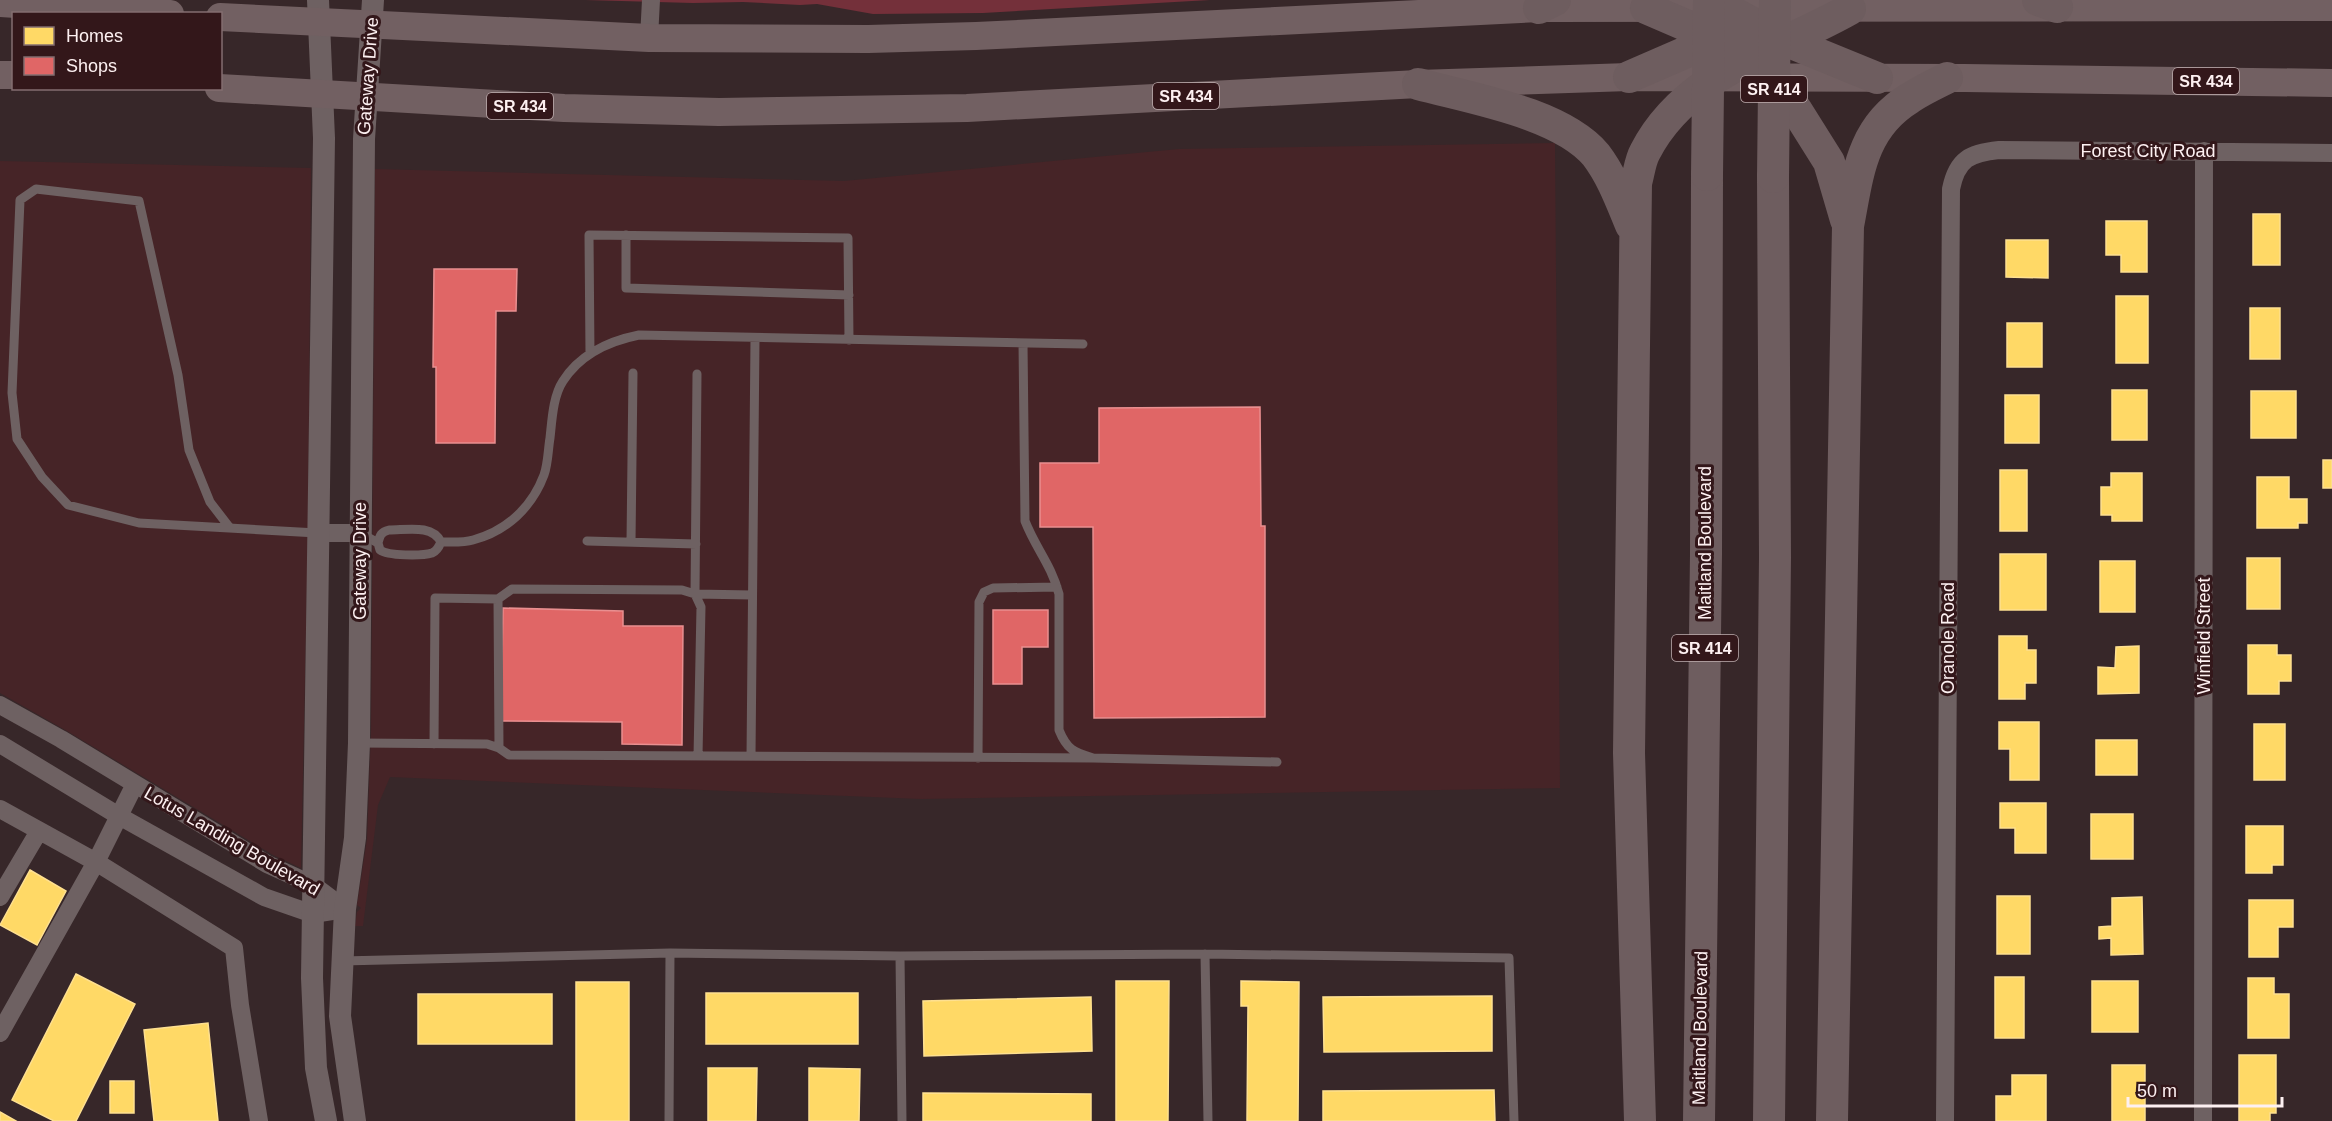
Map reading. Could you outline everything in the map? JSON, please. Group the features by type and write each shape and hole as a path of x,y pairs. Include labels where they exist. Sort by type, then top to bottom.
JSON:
{"highway":[{"path":"1716,2 1752,24 1785,40 1877,78"},
{"name":"Maitland Boulevard","path":"1699,1121 1706,542 1707,175 1716,2"},
{"path":"1629,77 1752,24 1779,2"},
{"name":"SR 414","path":"1770,1121 1774,568 1773,177 1779,2"},
{"path":"1646,8 1718,39 1749,58 1773,77 1829,162 1848,226"},
{"path":"1640,1121 1629,753 1636,183 1644,154 1658,130 1675,110 1716,77 1749,58 1850,9"},
{"path":"1832,1121 1848,226 1861,161 1883,120 1909,98 1956,78"},
{"path":"1418,84 1546,121 1580,141 1595,155 1617,190 1636,241"}],"main road":[{"path":"222,17 318,11 372,13 649,38 868,39 976,36 1547,4 1646,8 1716,2 1779,2 1850,9 2048,3 2332,6"},
{"path":"0,3 139,12"},
{"name":"SR 434","path":"222,88 564,108 707,112 967,108 1418,84 1629,77 2332,82"}],"street":[{"path":"649,38 651,0"},
{"path":"318,11 324,138 312,978 316,1068 326,1121"},
{"name":"Gateway Drive","path":"355,1121 340,1016 345,909 355,838 369,538 364,139 372,13"},
{"name":"Forest City Road","path":"1965,159 1975,154 1999,150 2332,153"},
{"name":"Winfield Street","path":"2203,1121 2204,151"},
{"name":"Oranole Road","path":"1945,1121 1951,189 1953,178 1965,159"},
{"path":"320,533 369,538"},
{"name":"Lotus Landing Boulevard","path":"0,705 61,739 134,786 267,864 313,885 345,909"},
{"name":"Lotus Landing Boulevard","path":"0,744 119,816 264,897 313,914 345,909"},
{"path":"0,1033 96,862 134,786"},
{"path":"0,810 96,862 234,948 240,1005 259,1121"},
{"path":"0,897 39,831"}],"lane":[{"path":"230,528 210,502 189,450 178,375 139,201 36,189 20,200 12,393 17,439 42,477 68,505 139,523 320,533"},
{"path":"590,354 589,235 848,238 849,340"},
{"path":"626,235 626,288 849,295"},
{"path":"441,542 471,541 490,534 512,522 531,502 545,473 554,409 562,382 580,360 615,340 639,335 1083,344"},
{"path":"752,756 754,339"},
{"path":"1023,344 1025,521 1033,540 1049,563 1059,594 1059,730 1065,744 1077,753 1093,758"},
{"path":"631,542 633,373"},
{"path":"697,374 695,594 701,607 698,756"},
{"path":"425,530 434,532 441,542 439,548 430,554 390,554 380,550 369,538 383,532 425,530"},
{"path":"587,541 696,543"},
{"path":"978,758 979,602 984,592 993,588 1057,587"},
{"path":"434,744 435,598 498,599 512,589 682,590 695,594 752,595"},
{"path":"498,599 499,748"},
{"path":"358,743 487,744 509,755 1093,758 1276,762"},
{"path":"342,961 670,953 900,956 1205,954 1509,958 1514,1121"},
{"path":"669,1121 670,953"},
{"path":"1205,954 1208,1121"},
{"path":"900,956 903,1121"}],"shaded area":[{"path":"585,0 1210,0 983,13 873,14 817,4"},
{"path":"1555,143 1560,788 921,799 390,777 378,805 363,926 355,926 357,912 361,908 357,905 367,839 371,732 375,169 844,181 1179,149"},
{"path":"0,161 311,168 308,532 301,868 273,855 0,693"}],"building: Homes":[{"path":"2253,214 2280,214 2280,265 2253,265"},
{"path":"2106,221 2147,221 2147,272 2121,272 2121,255 2106,255"},
{"path":"2006,240 2048,240 2048,278 2006,277"},
{"path":"2116,296 2148,296 2148,363 2116,363"},
{"path":"2250,308 2280,308 2280,359 2250,359"},
{"path":"2007,323 2042,323 2042,367 2007,367"},
{"path":"2112,390 2147,390 2147,440 2112,440"},
{"path":"2251,391 2296,391 2296,438 2251,438"},
{"path":"2005,395 2039,395 2039,443 2005,443"},
{"path":"2323,460 2332,460 2332,488 2323,488"},
{"path":"2000,470 2027,470 2027,531 2000,531"},
{"path":"2111,473 2142,473 2142,521 2112,521 2112,515 2101,515 2101,487 2111,487"},
{"path":"2257,477 2289,477 2289,499 2307,499 2307,523 2298,523 2298,528 2257,528"},
{"path":"2000,554 2046,554 2046,610 2000,610"},
{"path":"2247,558 2280,558 2280,609 2247,609"},
{"path":"2100,561 2135,561 2135,612 2100,612"},
{"path":"1999,636 2027,636 2027,650 2036,650 2036,683 2025,683 2025,699 1999,699"},
{"path":"2248,645 2277,645 2277,655 2291,655 2291,681 2279,681 2279,694 2248,694"},
{"path":"2139,646 2139,693 2098,694 2098,667 2115,668 2116,647"},
{"path":"1999,722 2039,722 2039,780 2010,780 2010,749 1999,749"},
{"path":"2254,724 2285,724 2285,780 2254,780"},
{"path":"2096,740 2137,740 2137,775 2096,775"},
{"path":"2000,803 2046,803 2046,853 2015,853 2015,828 2000,828"},
{"path":"2091,814 2133,814 2133,859 2091,859"},
{"path":"2246,826 2283,826 2283,865 2272,865 2272,873 2246,873"},
{"path":"30,870 66,891 37,945 0,925"},
{"path":"1997,896 2030,896 2030,954 1997,954"},
{"path":"2142,897 2143,954 2111,955 2111,938 2099,939 2099,927 2112,926 2112,898"},
{"path":"2249,900 2293,900 2293,927 2278,927 2278,957 2249,957"},
{"path":"76,974 135,1004 76,1121 54,1121 12,1100"},
{"path":"1995,977 2024,977 2024,1038 1995,1038"},
{"path":"2248,978 2274,978 2274,994 2289,994 2289,1038 2248,1038"},
{"path":"1116,981 1169,981 1168,1121 1116,1121"},
{"path":"1241,981 1299,982 1298,1121 1247,1121 1248,1006 1241,1006"},
{"path":"2092,981 2138,981 2138,1032 2092,1032"},
{"path":"576,982 629,982 629,1121 576,1121"},
{"path":"706,993 858,993 858,1044 706,1044"},
{"path":"418,994 552,994 552,1044 418,1044"},
{"path":"1492,996 1492,1051 1324,1052 1323,997"},
{"path":"1091,997 1092,1051 924,1056 923,1001"},
{"path":"208,1023 218,1121 154,1121 144,1030"},
{"path":"2239,1055 2276,1055 2276,1113 2270,1113 2270,1121 2239,1121"},
{"path":"2112,1065 2145,1065 2145,1121 2112,1121"},
{"path":"708,1068 757,1068 756,1121 708,1121"},
{"path":"809,1068 860,1069 859,1121 809,1121"},
{"path":"2012,1075 2046,1075 2046,1121 1996,1121 1996,1096 2012,1096"},
{"path":"110,1081 134,1081 134,1113 110,1113"},
{"path":"1494,1090 1495,1121 1323,1121 1323,1091"},
{"path":"923,1093 1091,1094 1091,1121 923,1121"},
{"path":"0,1112 16,1121 0,1121"}],"building: Shops":[{"path":"434,269 517,269 516,311 496,311 495,443 436,443 436,367 433,367"},
{"path":"1260,407 1261,526 1265,526 1265,717 1094,718 1093,527 1040,527 1040,463 1099,463 1099,408"},
{"path":"503,608 623,611 623,626 683,626 682,745 622,744 622,722 501,721"},
{"path":"993,610 1048,610 1048,647 1022,647 1022,684 993,684"}]}
